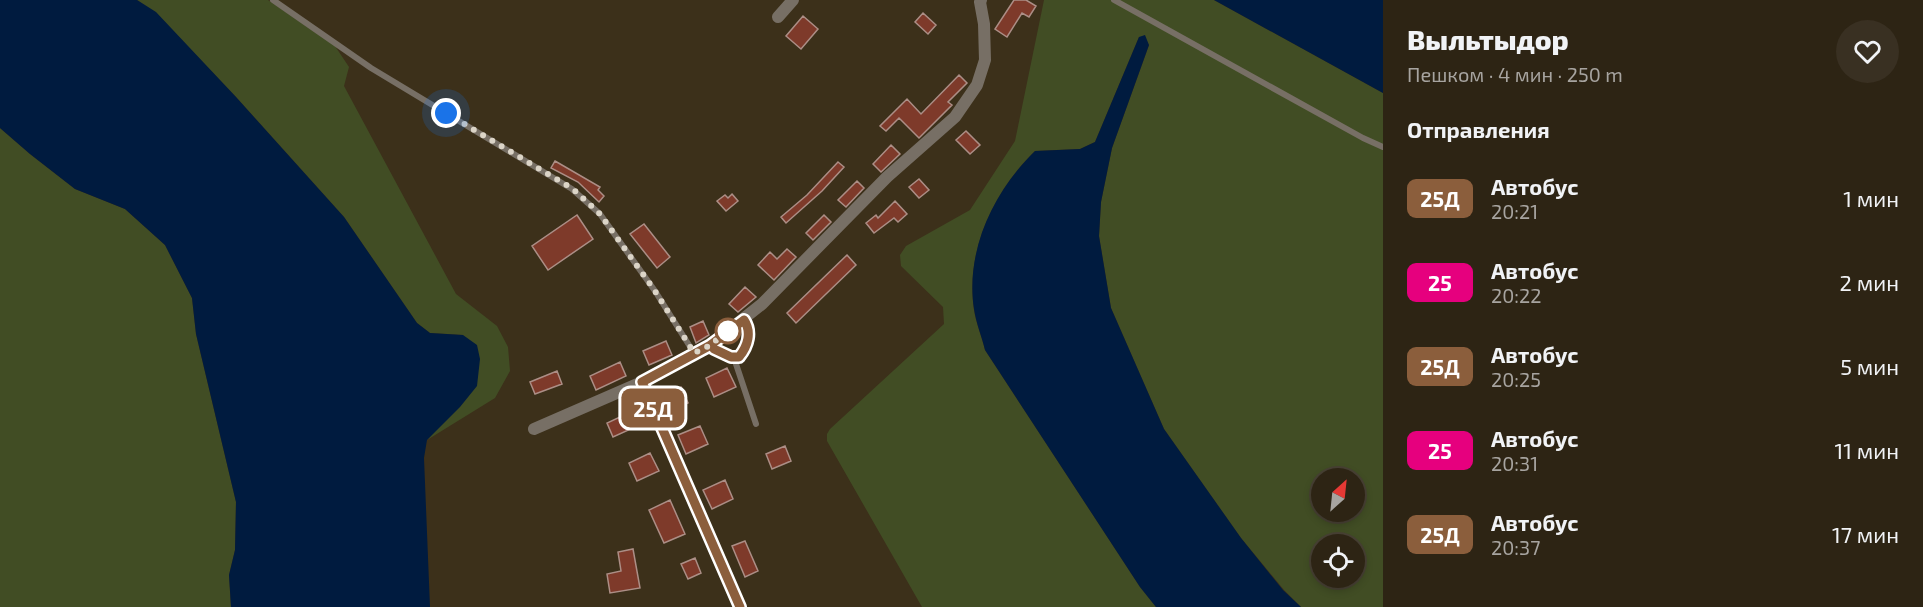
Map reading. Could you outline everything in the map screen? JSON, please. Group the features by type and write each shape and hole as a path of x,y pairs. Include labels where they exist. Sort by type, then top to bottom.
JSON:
{"street":[{"path":"778,17 793,0"},
{"path":"534,429 642,382 709,346 762,304 887,177 955,117 977,85 985,60 981,0"},
{"path":"642,382 740,607"}],"lane":[{"path":"273,0 371,69 573,189 600,214 655,291 694,353"},
{"path":"1114,0 1383,147"},
{"path":"734,358 741,355 747,345 748,326 744,320"},
{"path":"709,346 734,358 756,424"}],"green space":[{"path":"137,0 268,0 335,46 349,67 344,86 456,294 497,326 508,347 510,371 495,398 427,440 437,429 463,335 430,333 417,323 344,217 236,97 156,13"},
{"path":"1044,0 1214,0 1383,93 1383,607 1301,607 1284,590 1241,538 1164,429 1111,308 1099,236 1101,202 1112,148 1149,45 1139,37 1095,142 1080,149 1035,151 1007,184 986,223 974,266 972,288 975,315 985,350 1140,587 1156,607 922,607 827,441 827,434 944,324 943,307 901,266 900,255 906,246 970,210 1015,141"},
{"path":"0,128 75,189 125,209 165,245 192,298 196,334 236,502 235,550 229,575 231,607 0,607"}],"water":[{"path":"0,0 137,0 156,12 344,217 417,323 430,333 463,335 477,345 480,359 477,386 427,440 424,458 430,607 231,607 229,575 235,550 236,502 196,334 192,298 165,245 125,209 75,189 0,128"},
{"path":"1214,0 1383,0 1383,93"},
{"path":"1145,35 1149,45 1112,148 1101,202 1099,236 1111,308 1164,429 1241,538 1283,590 1301,607 1156,607 1140,587 985,350 976,319 972,287 974,265 986,223 995,203 1020,167 1035,151 1080,149 1095,142 1139,37"}],"building":[{"path":"1014,0 1026,0 1036,6 1029,17 1022,13 1007,37 995,29"},
{"path":"923,13 936,25 928,34 915,22"},
{"path":"803,16 818,29 801,49 786,36"},
{"path":"959,75 967,83 948,102 952,105 919,138 899,118 886,131 880,126 907,99 921,114"},
{"path":"966,131 980,145 970,154 956,140"},
{"path":"891,145 900,154 881,172 873,164"},
{"path":"555,161 600,187 598,190 604,196 599,202 578,182 551,168"},
{"path":"838,162 844,167 822,191 786,223 781,217 807,195"},
{"path":"919,179 929,190 919,198 909,187"},
{"path":"857,181 864,188 846,207 838,200"},
{"path":"732,194 738,201 726,211 717,201 725,195 728,198"},
{"path":"895,201 907,214 898,222 894,218 874,233 866,223 876,215 878,218"},
{"path":"577,215 593,239 548,270 532,246"},
{"path":"824,215 831,222 813,240 806,233"},
{"path":"644,224 670,257 657,268 630,234"},
{"path":"787,249 796,257 774,280 758,265 770,252 777,259"},
{"path":"847,255 856,265 796,323 787,313"},
{"path":"745,287 756,297 738,312 729,304"},
{"path":"703,321 709,335 696,343 690,327"},
{"path":"666,341 672,355 649,365 643,351"},
{"path":"620,362 626,376 596,390 590,376"},
{"path":"727,368 736,387 714,397 706,378"},
{"path":"557,371 562,384 535,394 530,382"},
{"path":"681,387 688,403 669,412 662,396"},
{"path":"637,409 644,423 613,437 607,423"},
{"path":"700,426 708,444 686,454 678,435"},
{"path":"785,446 791,461 772,469 766,454"},
{"path":"650,453 659,471 637,481 629,463"},
{"path":"725,480 733,499 712,509 703,490"},
{"path":"670,500 685,534 664,543 649,510"},
{"path":"745,541 758,571 745,577 732,546"},
{"path":"633,549 640,588 610,593 607,574 621,571 618,552"},
{"path":"695,558 701,573 688,579 681,564"}],"bus line":[{"name":"25Д","path":"714,349 734,358 739,357 747,345 748,326 744,320 709,346 642,382 740,607"}],"route":[{"path":"446,113 573,189 600,214 655,291 694,353 709,346 728,331"}]}
